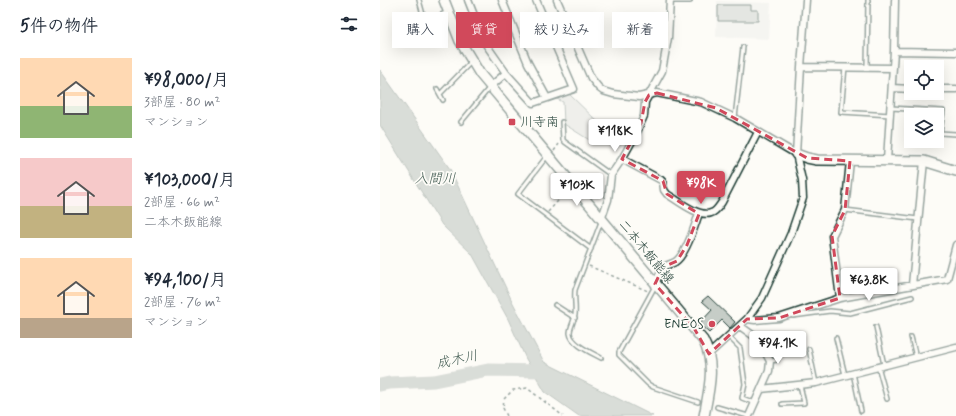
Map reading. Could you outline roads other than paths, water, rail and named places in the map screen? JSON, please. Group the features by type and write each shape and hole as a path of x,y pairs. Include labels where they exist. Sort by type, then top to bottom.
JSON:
{"main road":[{"name":"二本木飯能線","path":"444,0 460,41 471,62 490,87 602,220 653,288 694,328 702,340 709,354 710,374 704,416"},
{"path":"796,154 817,160 924,161 956,171"}],"street":[{"path":"468,0 486,43 506,73 533,103 574,89 536,0"},
{"path":"502,0 528,63 546,98"},
{"path":"557,0 591,78 603,91 613,94 639,97 657,93 687,98 716,108 796,154"},
{"path":"602,220 608,200 611,175 622,159 641,123 644,116 645,102 662,71 668,38 670,0"},
{"path":"709,354 747,319 762,298 791,233 803,198 802,180 796,154 806,0"},
{"path":"887,160 891,112 895,0"},
{"path":"894,51 956,52"},
{"path":"801,67 893,68"},
{"path":"490,87 506,73"},
{"path":"892,88 904,88"},
{"path":"944,89 956,89"},
{"path":"622,159 661,180 667,194 699,213 711,214 716,211 758,132"},
{"path":"840,298 832,236 845,210 850,161"},
{"path":"912,285 924,161"},
{"path":"653,288 663,267 677,260 687,245 699,213"},
{"path":"747,319 755,320 779,318 840,298 948,279 956,245"},
{"path":"740,326 758,339 770,361 769,371 749,416"},
{"path":"761,389 816,383 881,365 956,347"}],"lane":[{"path":"419,0 422,12"},
{"path":"670,0 690,1"},
{"path":"867,68 868,0"},
{"path":"735,118 743,47"},
{"path":"440,94 471,62"},
{"path":"845,67 841,112 943,111 940,133 956,134"},
{"path":"461,122 490,87"},
{"path":"437,89 443,100"},
{"path":"562,122 563,140 611,175"},
{"path":"548,156 518,194 591,249"},
{"path":"845,210 918,219"},
{"path":"601,358 572,340 570,334 571,326 575,318 575,290 602,220"},
{"path":"653,288 619,352 619,355 648,384 653,387 698,402"},
{"path":"779,318 830,311 850,312 912,297"},
{"path":"555,305 575,318"},
{"path":"876,327 887,399"},
{"path":"728,336 740,348 744,384 742,398 755,403"},
{"path":"911,337 916,357"},
{"path":"836,338 845,375"},
{"path":"809,350 816,383"},
{"path":"770,361 777,360"},
{"path":"853,373 862,410"},
{"path":"782,404 804,403 800,385"},
{"path":"717,408 749,416"}],"water":[{"name":"入間川","path":"380,70 450,169 512,301 544,362 653,416 579,416 545,392 526,359 508,319 472,254 442,225 380,125"}],"waterway":[{"name":"成木川","path":"380,385 389,383 434,381 488,370 541,371"}],"place":[{"name":"川寺南","path":"512,122"},
{"name":"ENEOS","path":"712,324"}]}
